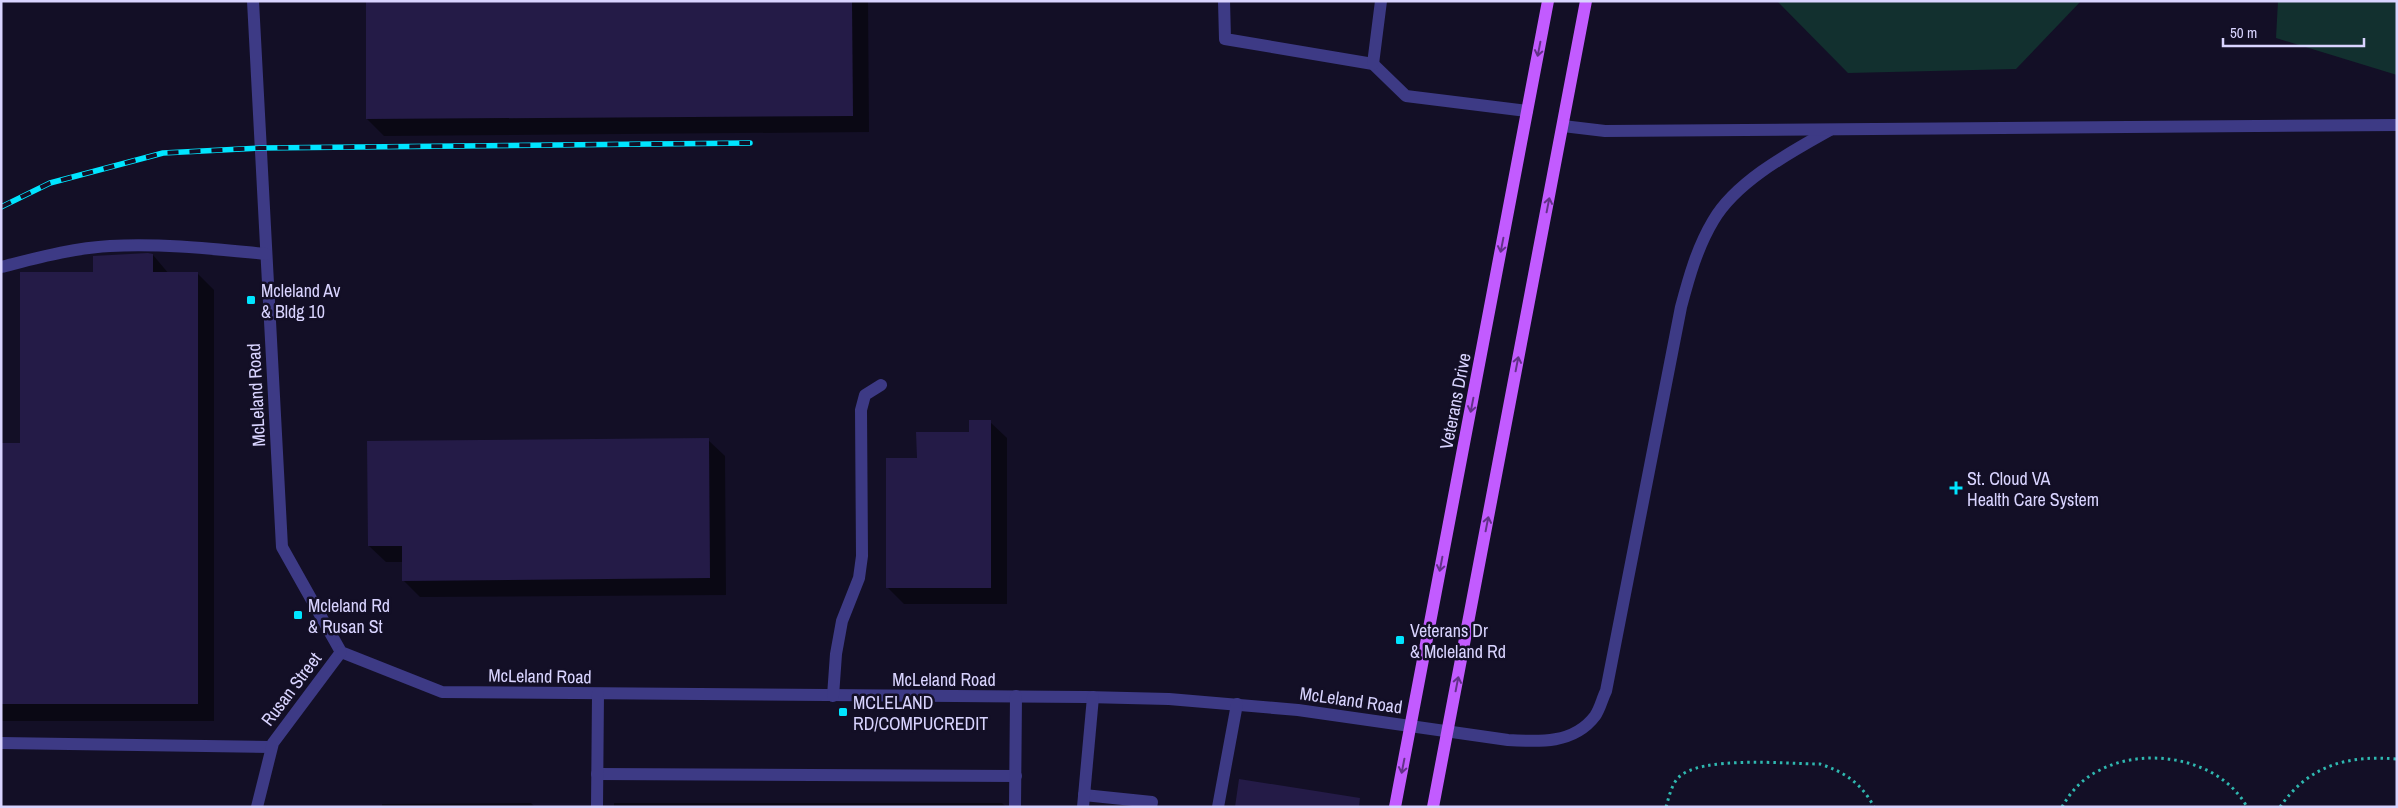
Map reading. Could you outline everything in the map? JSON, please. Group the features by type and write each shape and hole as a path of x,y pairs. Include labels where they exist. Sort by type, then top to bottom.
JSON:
{"main road":[{"name":"Veterans Drive","path":"1395,807 1548,1"},
{"path":"1434,807 1586,1"}],"street":[{"name":"McLeland Road","path":"253,1 282,547 341,652 442,692 1092,697 1237,704 1508,740 1536,742 1560,739 1581,731 1596,715 1606,691 1681,307 1694,261 1714,219 1738,192 1794,150 1830,130"},
{"path":"1224,1 1225,39 1373,64 1406,96 1527,111"},
{"path":"1373,64 1381,1"},
{"path":"1562,126 1605,131 2397,125"},
{"path":"1,267 82,248 111,246 204,248 266,254"},
{"path":"833,696 836,654 842,621 859,578 862,556 861,410 865,395 881,385"},
{"name":"Rusan Street","path":"257,807 273,742 341,652"},
{"path":"597,807 598,694"},
{"path":"1016,696 1016,807"},
{"path":"1092,697 1083,801 1152,802 1151,807"},
{"path":"1218,807 1237,704"},
{"path":"1,743 272,747"},
{"path":"598,774 1016,776"}],"path":[{"path":"2062,807 2069,795 2082,781 2098,770 2115,763 2134,760 2168,759 2190,762 2214,773 2230,787 2247,807"},
{"path":"2280,807 2289,793 2309,776 2332,765 2349,760 2397,759"},
{"path":"1666,807 1678,778 1695,768 1716,763 1740,763 1820,764 1835,769 1853,779 1867,795 1874,807"}],"green space":[{"path":"1777,1 2081,1 2016,69 1848,73"},
{"path":"2278,1 2397,1 2397,75 2276,38"}],"building":[{"path":"366,1 852,1 853,116 366,119"},
{"path":"153,254 153,272 198,272 198,704 1,704 1,443 20,443 20,272 93,272 93,256"},
{"path":"969,420 991,420 991,588 886,588 886,458 917,458 916,432 969,432"},
{"path":"709,438 710,578 402,581 402,546 368,546 367,441"},
{"path":"1239,779 1360,798 1359,807 1235,807"}],"railway":[{"path":"1,207 50,183 163,153 260,148 750,143"}],"place":[{"name":"Mcleland Av & Bldg 10","path":"251,300"},
{"name":"St. Cloud VA Health Care System","path":"1956,488"},
{"name":"Mcleland Rd & Rusan St","path":"298,615"},
{"name":"Veterans Dr & Mcleland Rd","path":"1400,640"},
{"name":"MCLELAND RD/COMPUCREDIT","path":"843,712"}]}
